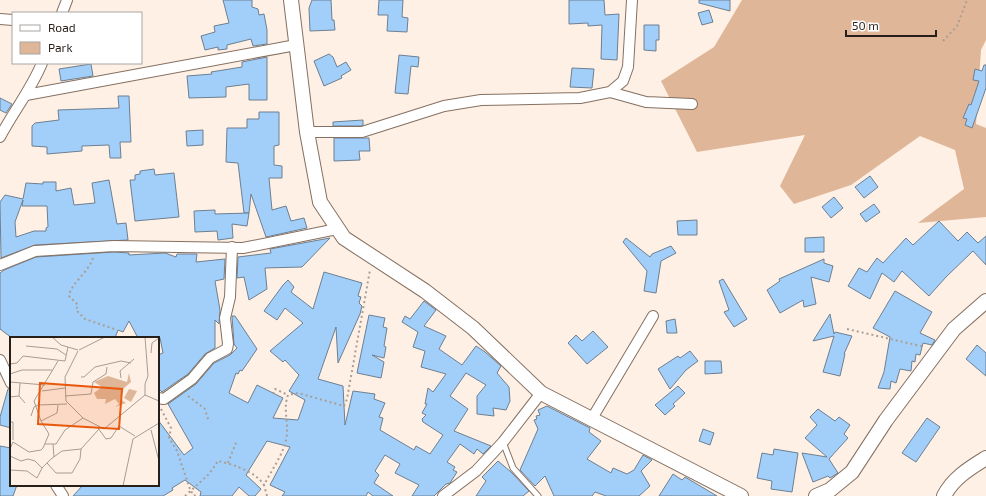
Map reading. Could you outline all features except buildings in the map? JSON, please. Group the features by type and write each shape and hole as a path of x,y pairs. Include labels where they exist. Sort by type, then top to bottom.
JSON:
{"street":[{"path":"62,12 67,0"},
{"path":"291,0 307,132 320,202 344,238 425,292 473,328 541,393 740,496"},
{"path":"610,92 623,81 628,67 632,0"},
{"path":"0,20 12,20"},
{"path":"26,95 296,46"},
{"path":"0,137 10,118 26,95 42,64"},
{"path":"307,132 362,132 444,106 481,100 580,98 610,92 646,102 692,104"},
{"path":"0,265 35,251 114,246 243,248 337,229"},
{"path":"159,398 164,399 180,388 192,378 210,358 227,349 228,344 225,318 230,297 232,247"},
{"path":"816,496 830,490 852,472 886,420 954,329 986,301"},
{"path":"591,420 653,316"},
{"path":"0,360 10,381"},
{"path":"442,496 476,471 503,442 541,393"},
{"path":"944,496 947,490 964,472 986,458"},
{"path":"57,486 63,496"}],"lane":[{"path":"503,442 513,468 538,496"}],"path":[{"path":"942,41 956,26 967,0"},
{"path":"94,255 91,266 70,291 69,296 78,304 76,310 85,319 117,330"},
{"path":"273,394 275,389 288,395 298,393 344,406 347,398 373,257"},
{"path":"847,329 939,350"},
{"path":"180,388 190,398 205,409 209,422"},
{"path":"264,485 282,453 287,433 285,415 288,395"},
{"path":"159,398 159,405 171,428 169,438 177,451 191,492 194,493 195,496"},
{"path":"228,463 237,440"},
{"path":"185,496 209,474 218,461 228,463 260,479 264,485 267,496"}],"green space":[{"path":"742,0 986,0 986,40 981,50 976,124 986,128 986,217 918,223 964,189 955,150 920,136 851,185 794,204 780,186 805,135 697,152 661,81 714,47"}]}
